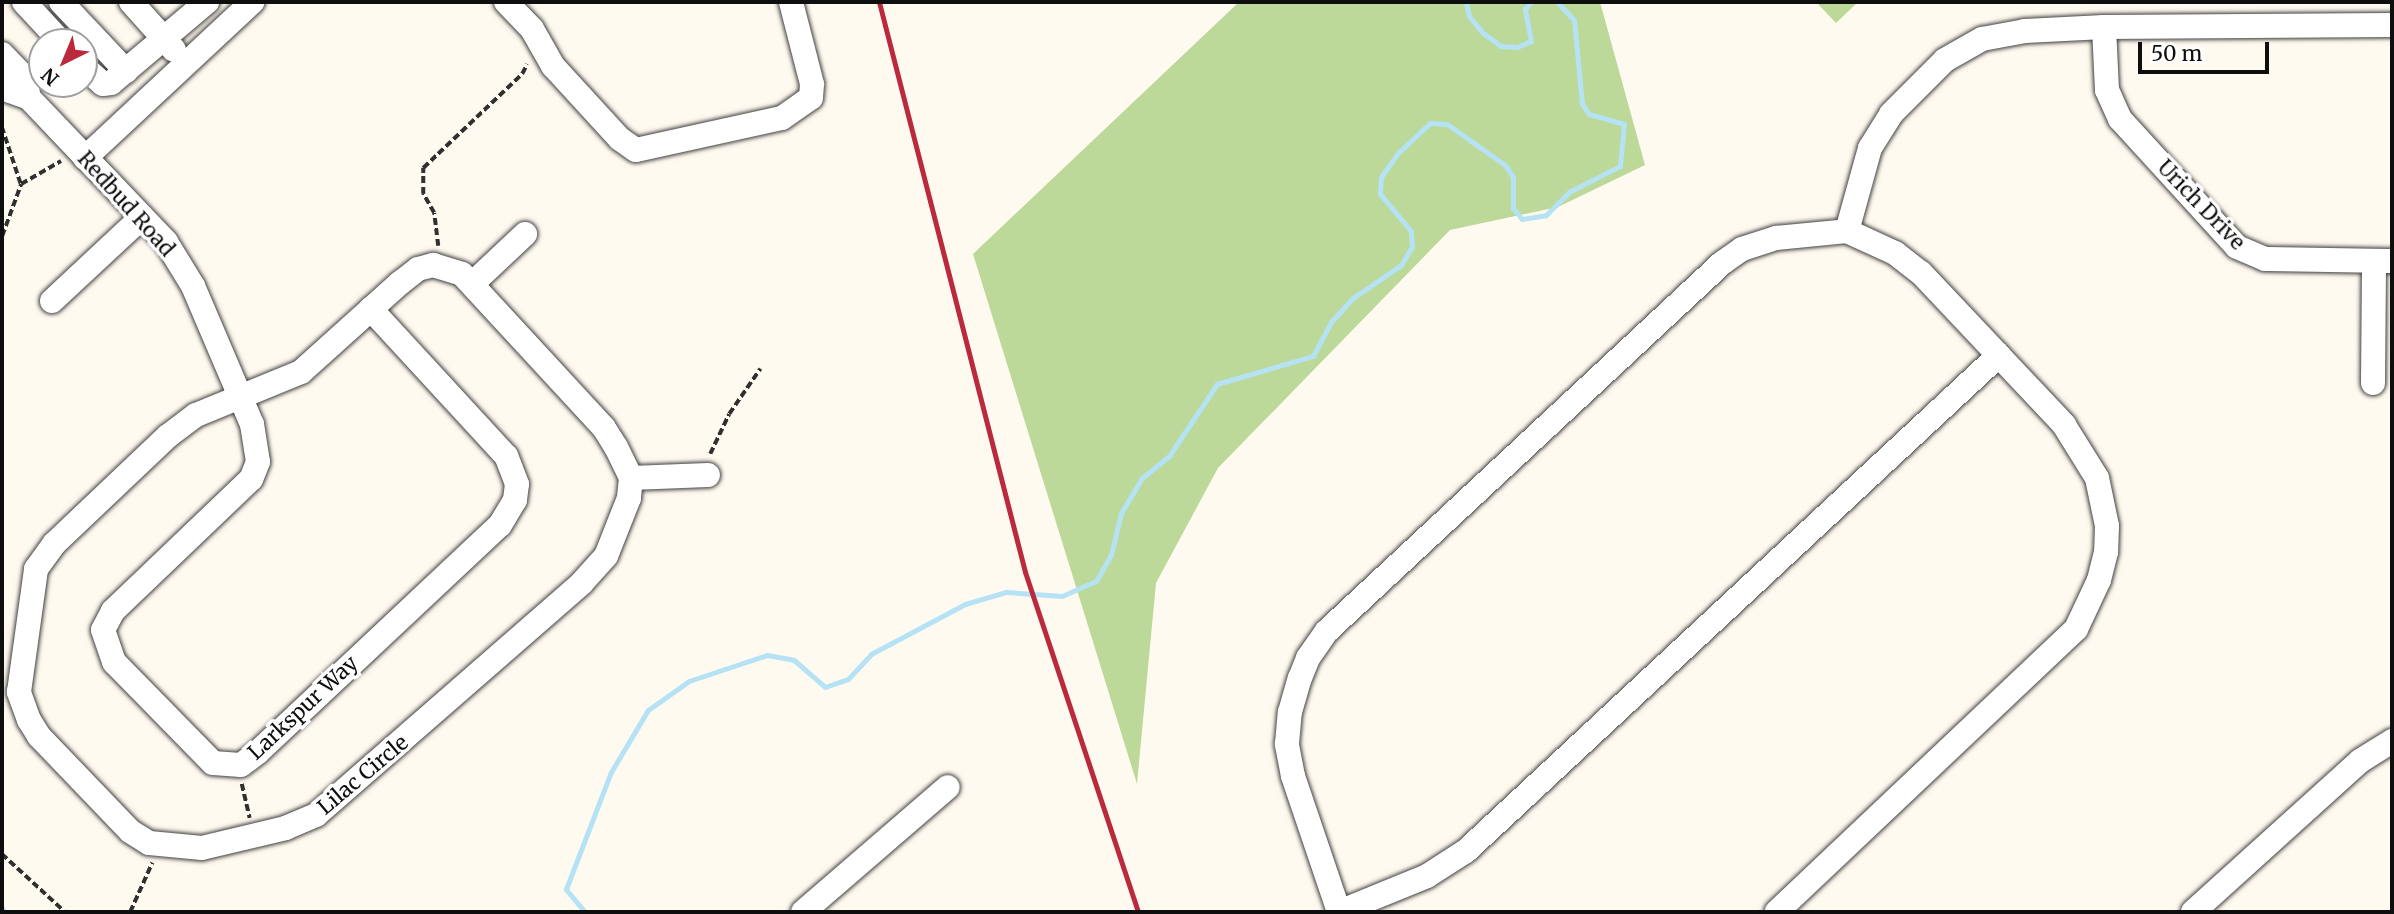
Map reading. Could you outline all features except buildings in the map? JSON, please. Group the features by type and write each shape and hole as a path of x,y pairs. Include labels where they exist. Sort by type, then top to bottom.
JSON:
{"street":[{"path":"24,2 48,28"},
{"path":"61,2 126,71"},
{"path":"131,2 186,63"},
{"path":"98,80 103,84 126,71 166,40 207,2"},
{"path":"80,153 186,63 252,2"},
{"path":"506,2 532,29 546,53 620,139 636,150 782,118 811,97 812,84 791,2"},
{"path":"1847,231 1870,148 1891,114 1945,60 2002,33 2104,27 2392,25"},
{"name":"Urich Drive","path":"2104,27 2107,90 2114,110 2237,247 2265,259 2383,261"},
{"name":"Redbud Road","path":"2,54 25,78 28,93"},
{"name":"Redbud Road","path":"2,82 10,91 28,98"},
{"name":"Redbud Road","path":"29,98 166,243 193,286 240,398"},
{"path":"51,301 142,217"},
{"path":"1789,909 2076,629 2099,580 2107,526 2097,478 2064,425 1921,273 1895,253 1847,231 1776,238 1742,249 1722,263 1327,631 1300,678 1287,744 1293,776 1339,912 1427,876 1466,851 1998,355"},
{"path":"472,284 525,234"},
{"path":"2373,383 2383,261"},
{"path":"438,266 462,274 604,428 631,478 704,475"},
{"name":"Lilac Circle","path":"438,266 418,269 301,372 196,415 168,436 54,544 36,569 31,589 19,692 29,720 39,736 130,831 160,846 202,848 286,828 333,804 582,583 606,556 629,498 631,478"},
{"name":"Larkspur Way","path":"240,398 252,424 258,462 251,479 113,611 103,630 114,662 202,754 214,763 238,765 500,525 515,500 517,484 506,456 372,309"},
{"path":"2193,912 2360,761 2392,741"},
{"path":"803,912 948,787"}],"path":[{"path":"438,266 434,213 420,179 423,168 522,74 531,56 546,53"},
{"path":"2,127 21,184 2,236"},
{"path":"21,184 80,153"},
{"path":"704,475 729,414 760,369"},
{"path":"238,765 255,837"},
{"path":"130,912 160,846"},
{"path":"2,854 65,912"}],"green space":[{"path":"1239,2 1600,2 1645,165 1558,207 1450,230 1218,468 1156,583 1137,784 973,254"},
{"path":"1816,2 1858,2 1836,23"}],"waterway":[{"path":"1466,2 1469,16 1483,33 1501,46 1517,47 1531,41 1525,9 1531,2"},
{"path":"585,912 566,889 611,772 648,710 689,681 767,655 794,660 825,687 848,679 871,654 965,604 1006,592 1062,596 1096,581 1111,555 1121,513 1142,478 1169,456 1217,384 1313,356 1332,321 1353,298 1401,265 1412,247 1411,231 1380,194 1381,177 1397,154 1430,123 1447,124 1505,165 1513,177 1513,208 1522,219 1546,215 1569,192 1620,166 1624,124 1589,114 1582,104 1574,20 1557,2"},
{"path":"2,908 4,912"}],"railway":[{"path":"879,2 1025,572 1138,912"}]}
